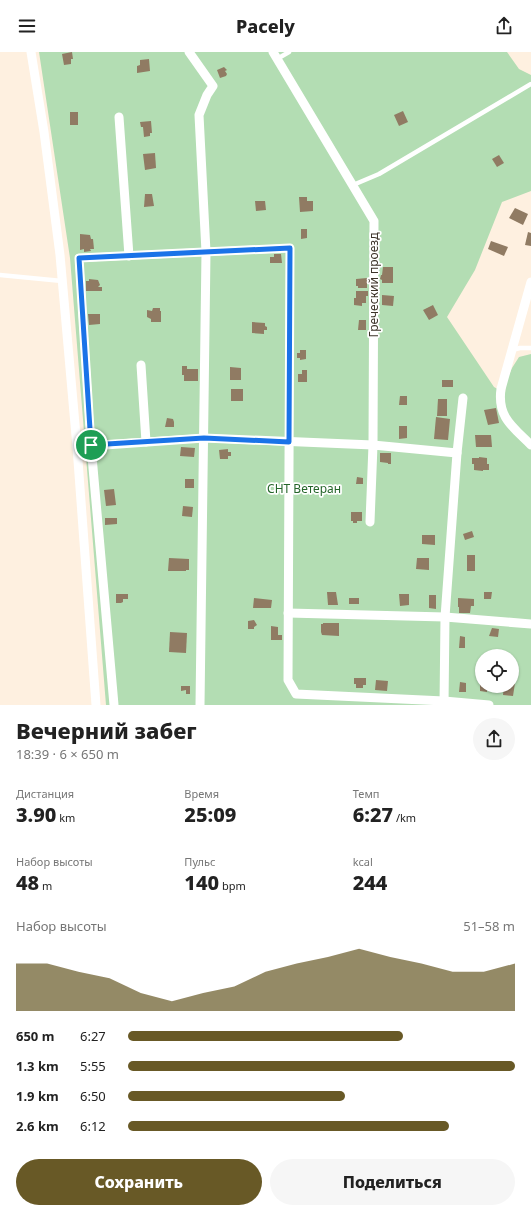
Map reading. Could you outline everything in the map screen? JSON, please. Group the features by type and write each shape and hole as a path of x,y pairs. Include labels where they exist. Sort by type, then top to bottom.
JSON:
{"street":[{"path":"31,52 44,132 60,255 77,447 96,705"},
{"path":"189,52 213,86 207,95 199,115 206,252 200,705"},
{"name":"Греческий проезд","path":"275,55 374,221 373,445 370,522"},
{"path":"119,117 129,256"},
{"path":"114,705 91,445 79,258 290,248 288,680 296,694 489,705"},
{"path":"531,282 501,389 500,399 501,409 508,422 531,445"},
{"path":"141,365 146,442"},
{"path":"444,703 445,617 457,453 463,398"},
{"path":"77,447 204,438 373,445 457,453"},
{"path":"288,613 445,617 531,624"}],"lane":[{"path":"275,55 289,52"},
{"path":"353,185 379,174 531,84"},
{"path":"0,275 62,281"},
{"path":"512,350 531,348"}],"green space":[{"name":"СНТ Ветеран","path":"39,52 507,52 519,69 531,75 531,191 502,202 475,270 447,317 494,387 505,393 506,382 519,357 531,354 531,705 106,705 70,258"}],"building":[{"path":"72,52 73,59 71,59 71,64 64,65 62,54"},
{"path":"149,59 150,71 137,73 137,66 140,65 140,60"},
{"path":"224,67 227,70 225,71 227,74 226,76 220,78 217,70"},
{"path":"403,111 408,122 399,126 394,115"},
{"path":"70,112 78,112 78,125 70,125"},
{"path":"151,121 152,133 150,133 150,136 144,137 143,127 141,127 140,122"},
{"path":"155,153 156,168 145,170 143,154"},
{"path":"499,155 504,163 497,167 492,159"},
{"path":"145,194 152,194 154,206 144,207"},
{"path":"299,197 307,197 307,201 313,201 313,211 300,212"},
{"path":"255,201 265,201 266,210 256,211"},
{"path":"515,208 528,214 523,225 509,218"},
{"path":"301,229 307,229 307,238 301,239"},
{"path":"528,232 531,233 531,246 525,245"},
{"path":"80,234 90,235 91,239 93,239 94,249 84,252 84,249 80,250"},
{"path":"491,241 508,247 504,256 488,249"},
{"path":"274,254 281,254 282,263 270,263 270,257 274,257"},
{"path":"383,267 393,267 393,283 382,283 382,280 380,279"},
{"path":"367,278 367,288 358,288 358,286 356,286 356,279"},
{"path":"89,279 98,280 100,285 98,287 102,287 102,291 86,291 86,281 89,281"},
{"path":"356,291 368,291 366,303 362,303 362,306 354,305"},
{"path":"382,295 394,296 393,306 382,305"},
{"path":"433,305 438,315 429,320 423,310"},
{"path":"153,308 160,308 161,322 151,322 151,319 147,317 147,310 152,311"},
{"path":"88,314 100,314 100,324 89,325"},
{"path":"359,320 366,320 366,330 358,330"},
{"path":"252,322 265,323 267,330 264,330 264,334 252,333"},
{"path":"300,350 306,350 306,359 300,360 300,358 297,358 297,353 300,353"},
{"path":"182,366 187,366 187,369 198,369 198,381 184,381"},
{"path":"230,367 241,368 241,380 230,380"},
{"path":"302,370 307,370 307,382 298,382 298,374 302,374"},
{"path":"442,380 453,380 453,387 442,387"},
{"path":"231,389 243,389 243,401 231,401"},
{"path":"400,396 407,396 407,405 399,405"},
{"path":"438,399 447,399 447,416 437,416"},
{"path":"496,408 499,423 488,425 484,410"},
{"path":"436,417 450,419 448,440 434,439"},
{"path":"167,418 173,419 174,427 165,427"},
{"path":"399,426 407,426 407,438 399,439"},
{"path":"475,435 491,435 492,447 476,447"},
{"path":"181,447 195,448 194,457 180,456"},
{"path":"228,449 228,452 231,452 231,456 228,456 228,459 220,459 219,450"},
{"path":"380,453 391,453 391,464 380,462"},
{"path":"472,458 487,458 489,470 474,470"},
{"path":"357,477 363,478 363,484 356,484"},
{"path":"185,479 194,479 194,488 185,488"},
{"path":"114,489 116,505 106,506 104,490"},
{"path":"183,506 193,507 192,517 182,516"},
{"path":"351,512 362,512 362,521 353,523 353,521 351,521"},
{"path":"105,518 117,518 117,524 105,525"},
{"path":"472,531 474,537 465,540 463,534"},
{"path":"422,535 435,535 435,545 422,544"},
{"path":"467,555 475,555 475,571 467,571"},
{"path":"169,558 189,559 189,570 168,571"},
{"path":"417,558 429,558 429,570 416,569"},
{"path":"327,592 336,592 338,605 328,605"},
{"path":"484,592 492,592 491,599 484,599"},
{"path":"116,594 128,594 128,599 123,599 123,602 121,603 116,603"},
{"path":"399,594 409,594 409,605 400,606"},
{"path":"429,595 436,595 436,609 429,608"},
{"path":"254,598 272,600 271,608 253,608"},
{"path":"349,598 359,598 359,604 349,604"},
{"path":"458,598 474,599 474,606 471,606 470,613 459,613"},
{"path":"254,620 257,625 254,629 248,629 248,621"},
{"path":"339,623 339,636 322,635 321,624"},
{"path":"271,626 278,627 278,635 282,635 282,640 271,640"},
{"path":"492,628 499,629 498,637 489,636"},
{"path":"170,632 187,633 186,653 169,652"},
{"path":"460,636 465,637 465,648 459,648"},
{"path":"354,678 366,678 366,685 363,685 363,688 356,688"},
{"path":"376,680 388,681 387,691 375,690"},
{"path":"460,682 466,683 466,692 459,692"},
{"path":"181,686 190,686 190,694 186,694 186,690 181,691"},
{"path":"503,693 513,693 513,696 503,695"}],"route":[{"path":"290,248 289,442 204,438 91,445 79,258 290,248"}]}
